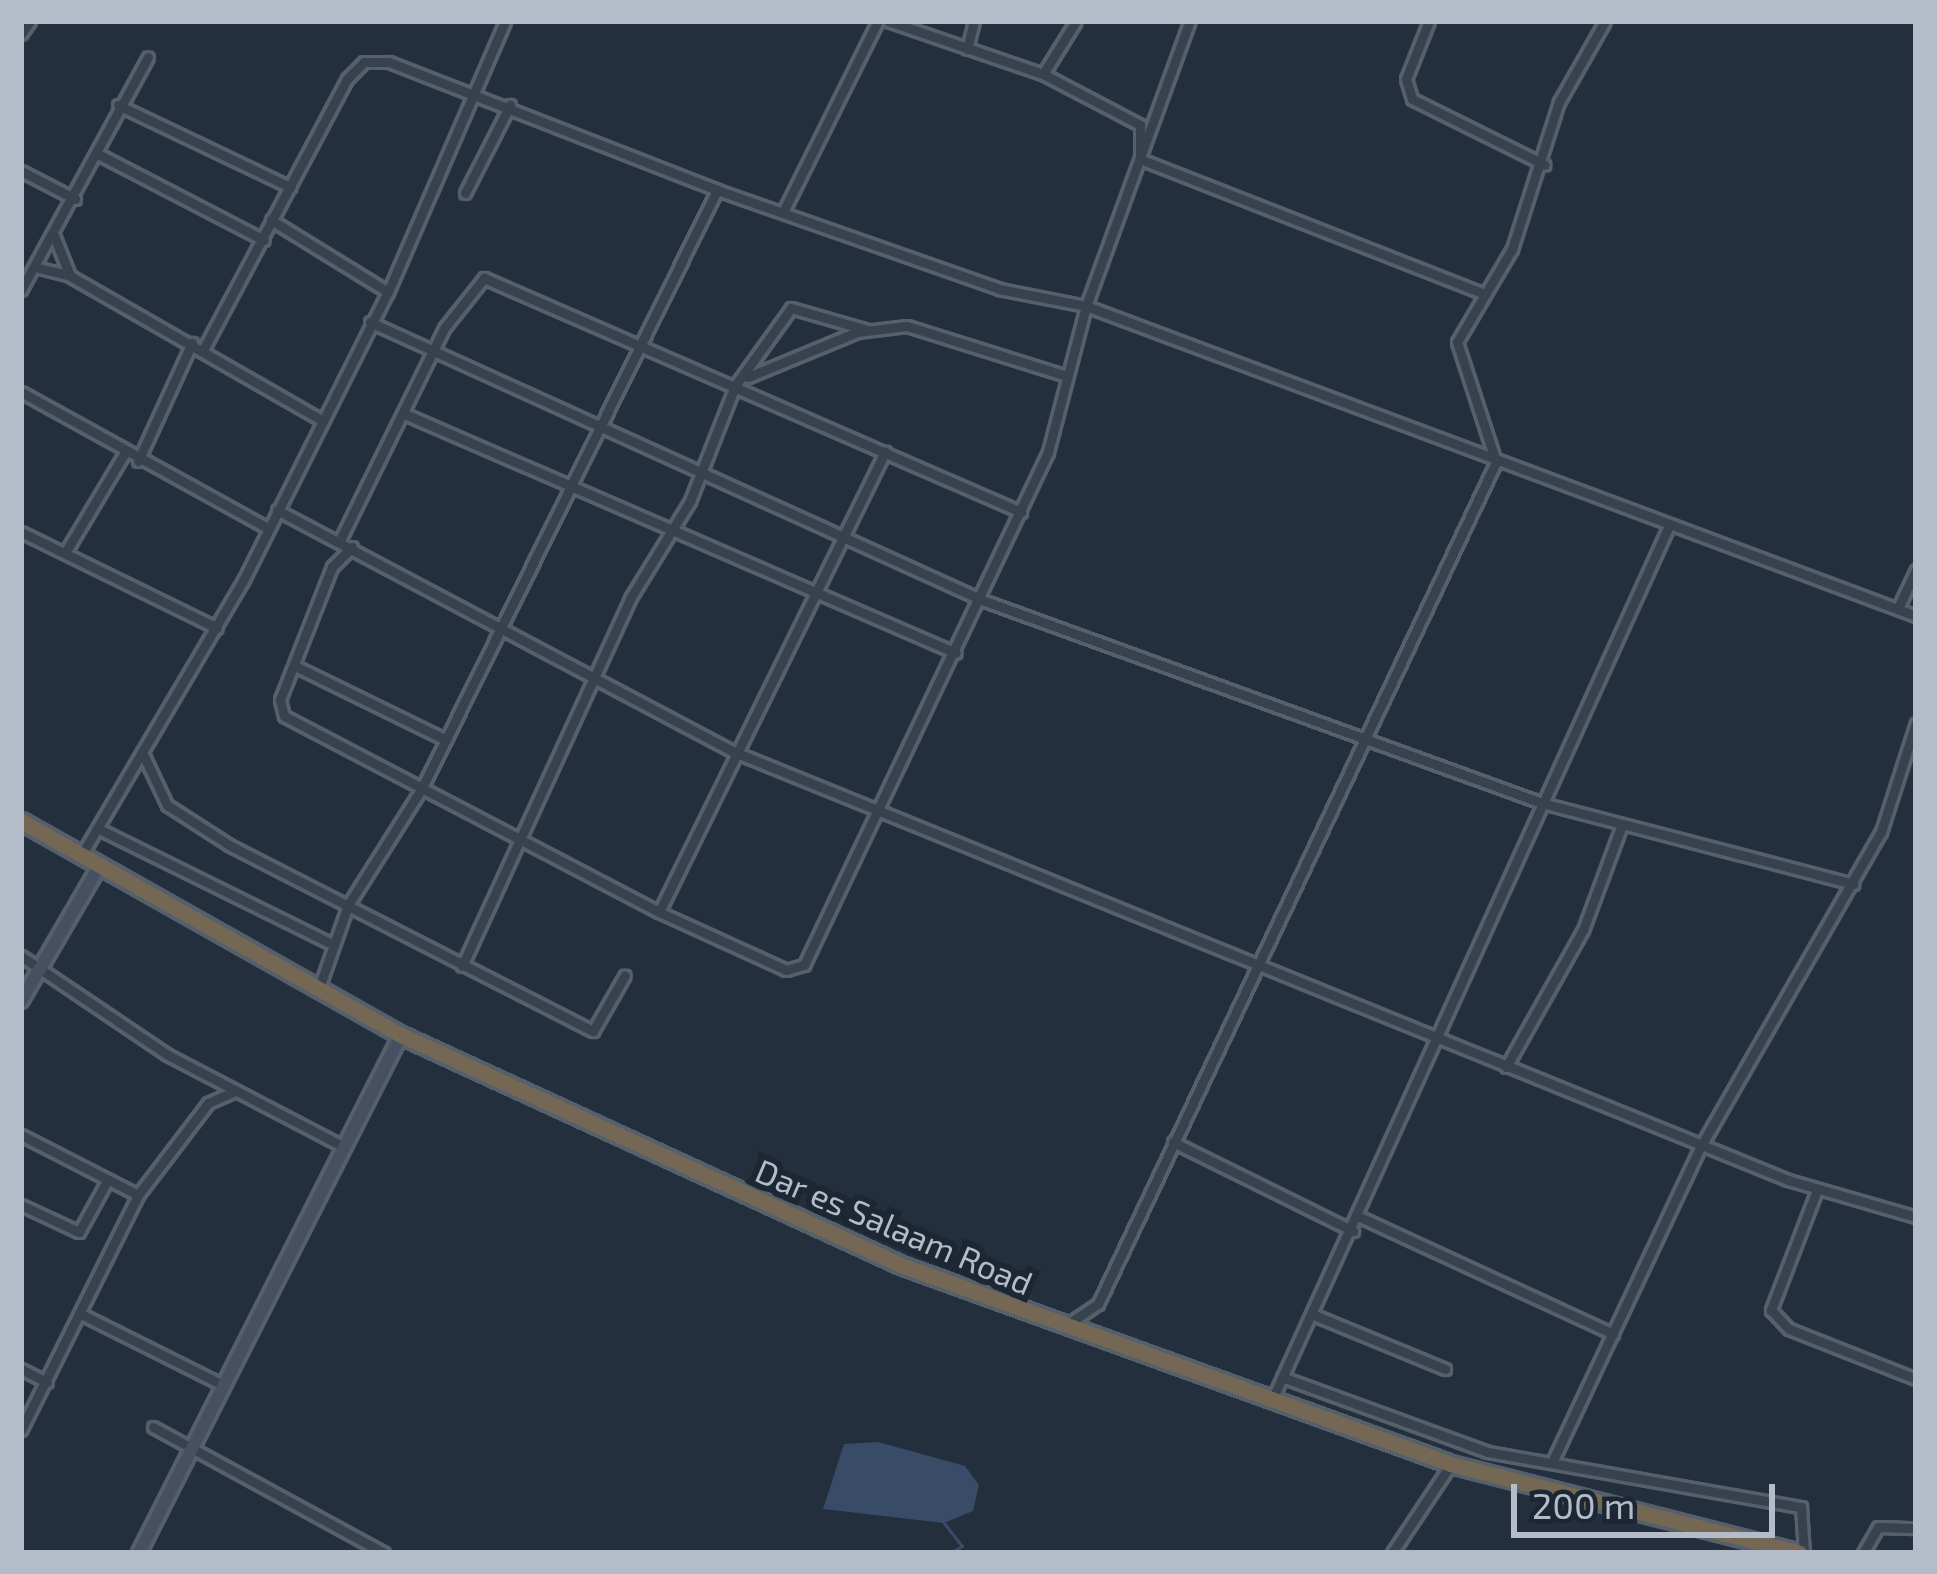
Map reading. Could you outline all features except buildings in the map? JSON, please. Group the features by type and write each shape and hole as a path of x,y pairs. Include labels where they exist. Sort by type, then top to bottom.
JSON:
{"highway":[{"name":"Dar es Salaam Road","path":"21,821 318,992 767,1208 1062,1328 1451,1464 1802,1553"}],"street":[{"path":"21,34 30,21"},
{"path":"80,857 217,628 388,292 505,21"},
{"path":"783,212 878,21"},
{"path":"888,21 1043,74 1139,125 1140,159"},
{"path":"967,49 974,21"},
{"path":"1043,74 1076,21"},
{"path":"352,547 332,567 295,666 284,716 659,912 796,970 880,812 982,600 1066,405 1064,375 1086,306 1190,21"},
{"path":"1429,21 1406,79 1412,99 1545,165"},
{"path":"1062,1328 1098,1304 1172,1142 1263,970 1496,461 1478,380 1456,347 1545,165 1559,102 1605,21"},
{"path":"21,290 75,199 118,105 148,58"},
{"path":"204,347 360,63 389,62 510,105 716,190 999,289 1086,306 1668,528 1916,616"},
{"path":"118,105 290,187"},
{"path":"466,193 510,105"},
{"path":"96,154 264,240"},
{"path":"1140,159 1484,294"},
{"path":"21,171 75,199"},
{"path":"318,992 330,943 348,905 422,788 574,488 716,190"},
{"path":"271,220 388,292"},
{"path":"53,233 70,276"},
{"path":"35,267 70,276 204,347 321,420"},
{"path":"340,540 435,352 484,278 642,342 1021,512"},
{"path":"748,376 791,308 867,330"},
{"path":"398,334 403,319"},
{"path":"370,322 602,423 982,600 1542,803 1854,884"},
{"path":"462,966 522,844 591,682 675,531 697,468 735,386 748,376 867,330 914,327 1064,375"},
{"path":"138,461 192,343"},
{"path":"21,392 124,454 267,528"},
{"path":"407,415 956,653"},
{"path":"659,912 731,751 817,595 838,535 885,452"},
{"path":"65,553 124,454"},
{"path":"277,510 340,540 500,634 731,751 1263,970 1817,1190 1916,1217"},
{"path":"1270,1402 1360,1217 1668,528"},
{"path":"21,532 217,628"},
{"path":"1898,608 1916,570"},
{"path":"295,666 446,740"},
{"path":"1553,1460 1702,1144 1854,884 1916,723"},
{"path":"142,752 167,805 462,966 596,1032 625,975"},
{"path":"1506,1067 1583,930 1621,827"},
{"path":"99,829 330,943"},
{"path":"21,1001 99,867"},
{"path":"21,956 233,1092 344,1147"},
{"path":"139,1553 401,1035"},
{"path":"21,1430 138,1195 208,1103 233,1092"},
{"path":"21,1135 138,1195"},
{"path":"1172,1142 1353,1231"},
{"path":"21,1205 76,1233 107,1181"},
{"path":"1817,1190 1771,1310 1789,1329 1916,1378"},
{"path":"1360,1217 1613,1334"},
{"path":"82,1314 224,1385"},
{"path":"1314,1315 1445,1369"},
{"path":"21,1369 47,1382"},
{"path":"1282,1377 1430,1427 1488,1452 1553,1460 1613,1481 1801,1507 1802,1553"},
{"path":"153,1427 384,1553"},
{"path":"1417,1451 1430,1427"},
{"path":"1392,1553 1451,1464"},
{"path":"1863,1553 1878,1527 1916,1528"}],"water":[{"path":"878,1442 965,1466 979,1485 973,1511 944,1523 823,1509 844,1444"}],"waterway":[{"path":"944,1523 962,1546 950,1553"}]}
